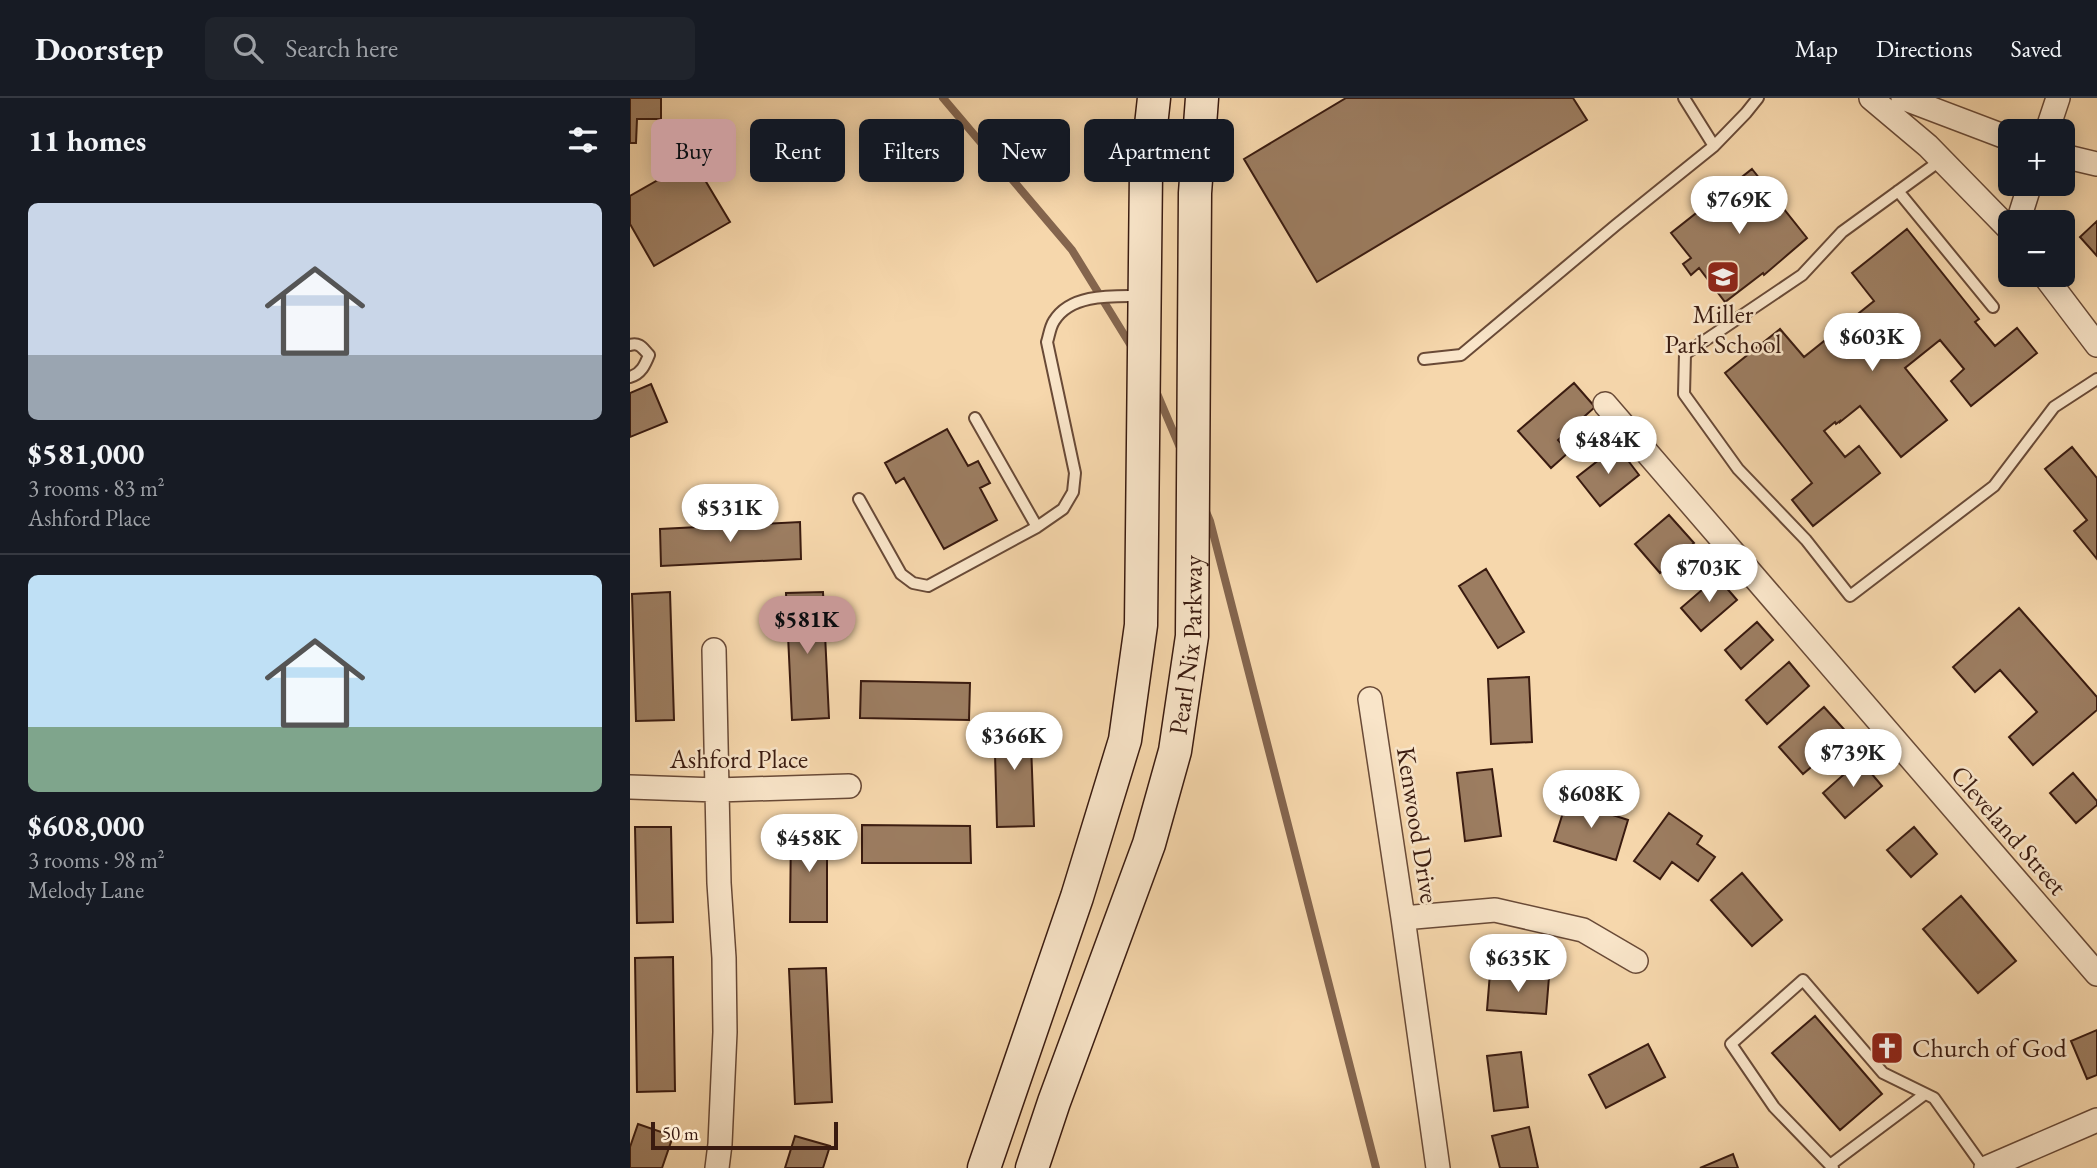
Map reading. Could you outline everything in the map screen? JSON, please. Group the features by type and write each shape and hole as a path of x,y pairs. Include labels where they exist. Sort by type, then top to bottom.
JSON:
{"main road":[{"name":"Pearl Nix Parkway","path":"984,1168 1077,898 1125,740 1141,625 1146,171 1154,98"},
{"name":"Pearl Nix Parkway","path":"1032,1168 1149,844 1175,751 1192,636 1195,193 1202,98"}],"street":[{"path":"1871,98 1941,160 1998,218"},
{"path":"1903,98 1998,134"},
{"path":"2051,119 2057,98"},
{"path":"2075,159 2097,164"},
{"path":"2053,287 2097,345"},
{"name":"Cleveland Street","path":"1605,404 2097,974"},
{"path":"714,650 725,1032 717,1168"},
{"name":"Kenwood Drive","path":"1370,699 1438,1168"},
{"name":"Ashford Place","path":"630,787 717,790 849,786"},
{"path":"1403,918 1495,911 1583,930 1636,961"},
{"path":"1985,1168 2024,1160 2097,1120"}],"lane":[{"path":"1684,98 1714,146"},
{"path":"1424,359 1461,355 1714,146 1758,98"},
{"path":"1941,160 1842,232 1802,275 1685,354 1684,394 1738,469 1805,540 1850,596 1994,486 2054,407 2097,379"},
{"path":"1898,191 1993,307"},
{"path":"859,499 901,574 913,583 928,586 1037,527 1063,509 1073,492 1075,473 1047,342 1053,322 1063,311 1084,300 1144,296"},
{"path":"630,345 640,345 649,355 644,367 630,377"},
{"path":"975,418 1037,527"},
{"path":"1925,1094 1831,1166 1774,1107 1731,1044 1803,980 1884,1073 1934,1098 1985,1168"}],"building":[{"path":"630,98 661,98 661,119 637,119 636,143 630,143"},
{"path":"1346,98 1573,98 1587,120 1317,282 1244,159"},
{"path":"1752,169 1807,238 1764,275 1763,273 1725,302 1699,268 1691,275 1683,264 1691,258 1671,233"},
{"path":"654,182 706,182 730,222 654,266 630,224 630,196"},
{"path":"2097,221 2097,256 2080,237"},
{"path":"1907,229 1979,319 1975,322 1995,346 2017,328 2037,353 1971,406 1951,381 1964,369 1940,340 1905,368 1947,420 1901,457 1860,406 1840,422 1835,422 1824,431 1845,457 1859,446 1880,473 1813,526 1792,500 1812,483 1725,373 1780,329 1804,357 1874,301 1852,273"},
{"path":"1574,383 1595,407 1558,440 1569,452 1551,468 1518,431"},
{"path":"651,384 667,422 630,437 630,393"},
{"path":"947,429 968,466 978,461 990,483 980,488 997,520 944,549 904,478 896,483 885,463"},
{"path":"1617,446 1639,475 1600,506 1577,477"},
{"path":"2072,447 2097,478 2097,559 2074,531 2087,520 2045,469"},
{"path":"1669,515 1694,543 1660,573 1635,544"},
{"path":"800,522 801,559 661,566 660,529"},
{"path":"1486,569 1524,632 1498,648 1459,586"},
{"path":"1717,577 1737,600 1701,631 1681,608"},
{"path":"670,592 674,720 636,721 632,594"},
{"path":"823,592 829,718 792,720 786,593"},
{"path":"2019,608 2097,697 2097,710 2033,765 2009,737 2037,712 2000,670 1975,692 1953,667"},
{"path":"1757,622 1773,640 1741,669 1725,650"},
{"path":"1789,662 1809,686 1767,724 1746,700"},
{"path":"1529,677 1532,742 1491,744 1488,679"},
{"path":"861,681 970,683 969,720 860,718"},
{"path":"1824,707 1849,735 1803,774 1779,747"},
{"path":"1030,716 1034,826 997,827 994,717"},
{"path":"1860,760 1882,786 1845,818 1823,793"},
{"path":"1492,769 1501,836 1465,841 1457,773"},
{"path":"2073,773 2097,801 2097,805 2076,823 2050,793"},
{"path":"1567,800 1628,820 1616,860 1554,841"},
{"path":"1669,813 1702,836 1697,844 1715,857 1698,881 1672,862 1660,879 1634,861"},
{"path":"862,825 970,826 971,863 862,863"},
{"path":"791,826 827,826 827,922 790,922"},
{"path":"635,827 671,827 673,922 637,923"},
{"path":"1914,827 1937,854 1911,877 1887,850"},
{"path":"1742,873 1782,920 1752,946 1711,900"},
{"path":"1961,896 2016,961 1978,993 1923,929"},
{"path":"673,957 675,1091 637,1092 635,958"},
{"path":"826,968 832,1102 795,1104 789,969"},
{"path":"1490,973 1549,977 1546,1014 1487,1010"},
{"path":"1815,1016 1882,1094 1840,1130 1772,1053"},
{"path":"2097,1030 2097,1075 2087,1079 2071,1041"},
{"path":"1648,1044 1665,1077 1606,1108 1589,1075"},
{"path":"1521,1052 1528,1107 1494,1111 1487,1056"},
{"path":"638,1124 673,1136 662,1168 630,1168 630,1147"},
{"path":"1529,1127 1538,1168 1500,1168 1492,1136"},
{"path":"795,1136 830,1146 823,1168 785,1168"},
{"path":"1733,1154 1738,1168 1700,1168"}],"waterway":[{"path":"943,98 1072,250 1133,349"},
{"path":"1156,391 1181,450"},
{"path":"1204,507 1210,521 1376,1168"}],"place":[{"name":"Miller Park School","path":"1723,277"},
{"name":"Church of God","path":"1887,1048"}]}
